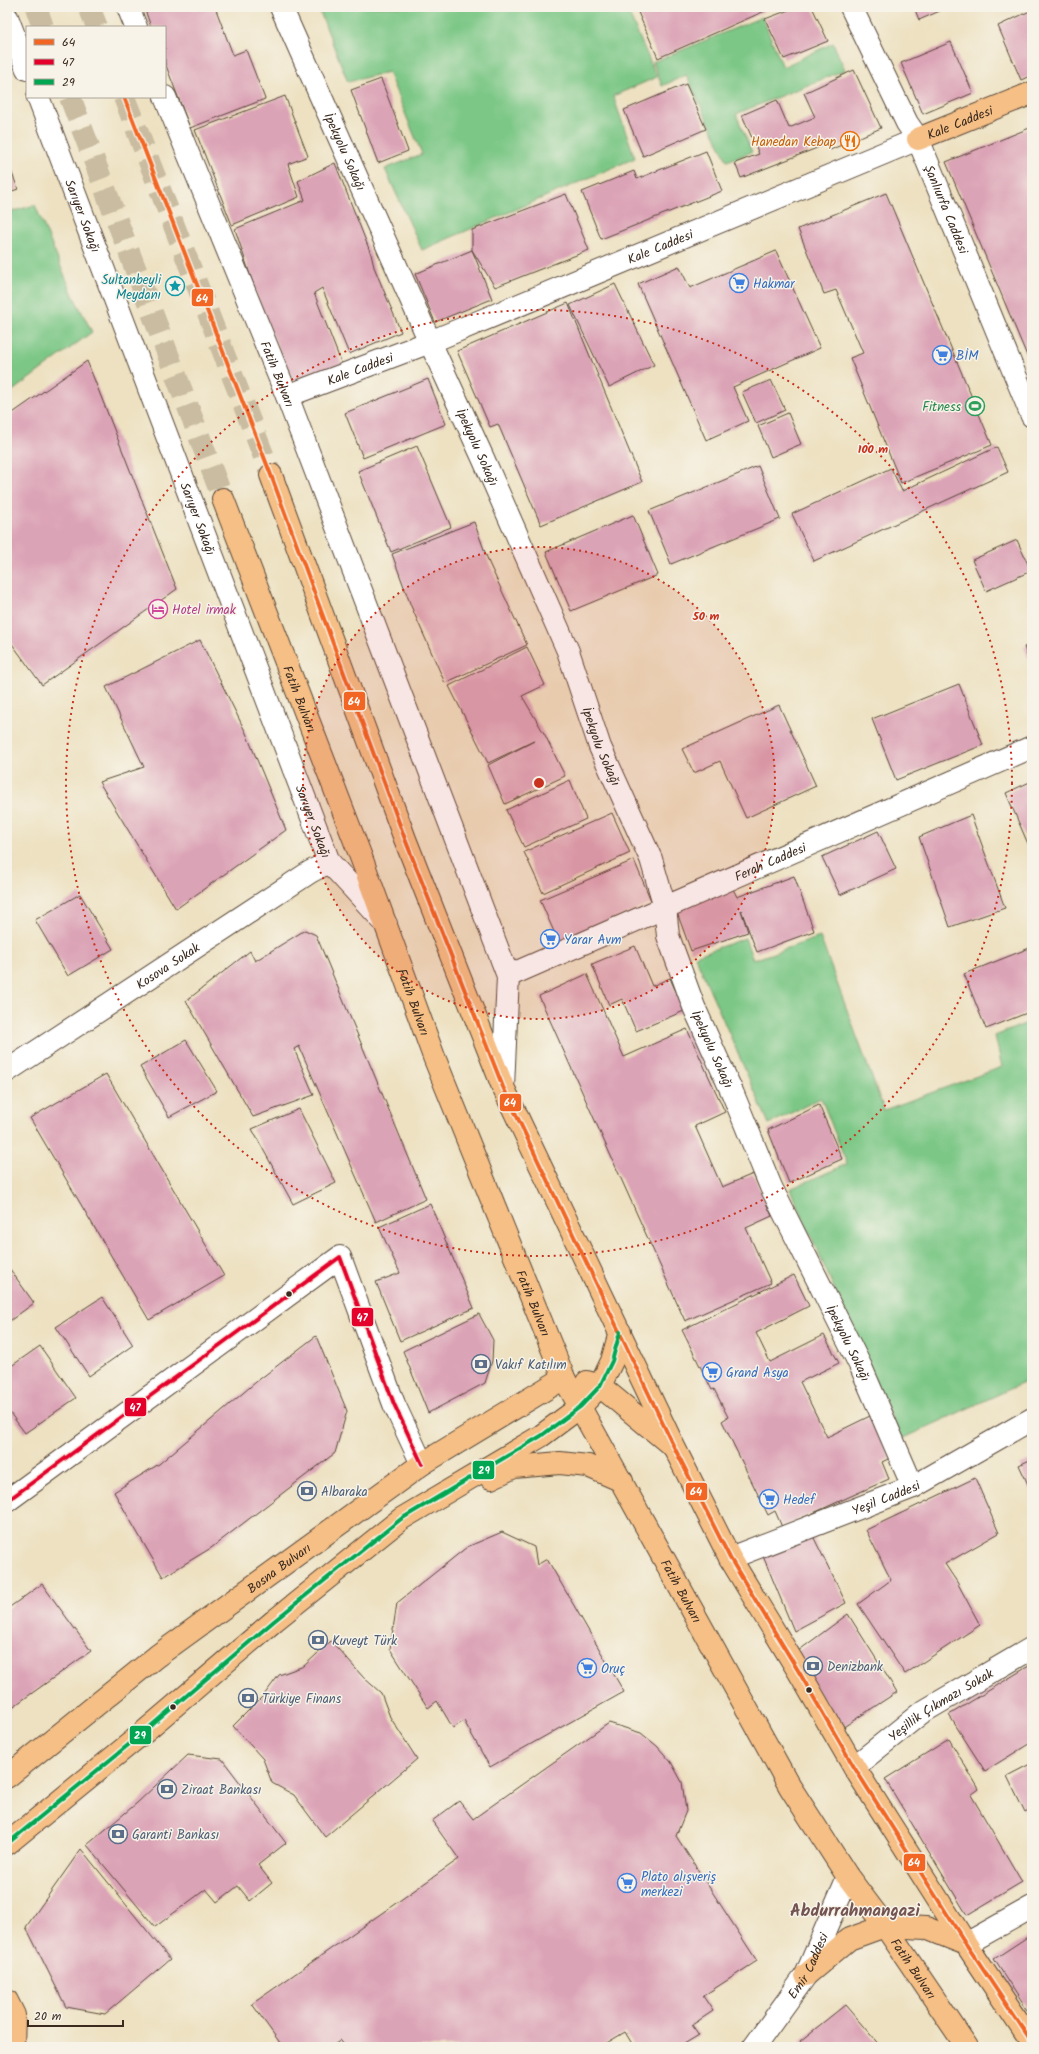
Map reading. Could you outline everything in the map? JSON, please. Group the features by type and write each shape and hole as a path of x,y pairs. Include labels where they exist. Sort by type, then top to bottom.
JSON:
{"main road":[{"name":"Kale Caddesi","path":"918,139 1032,93"},
{"name":"Fatih Bulvarı","path":"271,475 405,839 503,1087 674,1447 730,1558 854,1767 966,1944 1032,2043"},
{"name":"Fatih Bulvarı","path":"223,499 386,924 434,1057 564,1378 790,1787 848,1878 885,1926 967,2047"},
{"path":"7,1844 138,1737 274,1621 401,1519 541,1436 580,1407 600,1386 612,1361 620,1332"},
{"path":"564,1378 600,1386 674,1447"},
{"name":"Bosna Bulvarı","path":"7,1777 157,1656 422,1464 564,1378"},
{"path":"401,1519 514,1467 560,1463 588,1466 622,1481"},
{"path":"806,1975 849,1939 885,1926 926,1928 966,1944"},
{"path":"7,2001 14,2014 13,2047"}],"street":[{"path":"128,7 136,26"},
{"name":"İpekyolu Sokağı","path":"281,7 568,651 600,747 651,859 665,907 668,936 694,1007 733,1094 771,1187 861,1367 913,1487"},
{"name":"Şanlıurfa Caddesi","path":"851,7 907,123 918,139 1032,416"},
{"path":"7,17 26,66"},
{"name":"Sarıyer Sokağı","path":"38,98 329,862 386,924"},
{"name":"Fatih Bulvarı","path":"165,98 287,396 508,976 503,1087"},
{"name":"Kale Caddesi","path":"287,396 430,342 918,139"},
{"name":"Ferah Caddesi","path":"508,976 1032,747"},
{"name":"Kosova Sokak","path":"7,1071 310,872 329,862"},
{"path":"7,1501 340,1256 394,1404 422,1464"},
{"name":"Yeşil Caddesi","path":"730,1558 913,1487 1032,1419"},
{"name":"Yeşillik Çıkmazı Sokak","path":"854,1767 921,1713 1032,1648"},
{"name":"Emir Caddesi","path":"754,2047 806,1975 848,1878"},
{"path":"966,1944 1032,1907"}],"green space":[{"path":"318,7 626,7 657,77 613,96 635,158 422,250 385,169 422,154 388,72 348,82"},
{"path":"762,17 783,67 833,43 845,70 736,114 752,152 727,161 686,75 662,86 653,62"},
{"path":"35,205 72,293 92,332 7,395 7,213"},
{"path":"820,937 884,1110 1002,1067 995,1036 1032,1021 1032,1334 1026,1337 1032,1354 1032,1379 901,1439 790,1189 847,1164 821,1098 769,1124 695,956 745,938 753,960"}],"building":[{"path":"144,7 215,7 233,55 246,50 265,99 190,128 166,66 166,26 151,26"},
{"path":"645,7 774,7 658,58 637,10"},
{"path":"797,7 812,7 828,41 784,59 765,19"},
{"path":"914,7 949,7 919,20"},
{"path":"1032,10 1032,75 1021,80 998,26"},
{"path":"951,42 973,93 923,114 901,63"},
{"path":"854,70 881,128 830,150 827,144 741,178 735,163 759,154 742,115 777,100 789,128 815,117 804,93"},
{"path":"381,79 408,151 378,163 351,90"},
{"path":"686,84 706,129 643,156 624,110"},
{"path":"285,96 308,156 288,164 299,197 232,225 195,130"},
{"path":"1032,127 1032,362 1030,363 946,162"},
{"path":"706,151 722,191 601,239 582,192 634,171 637,179"},
{"path":"7,160 18,189 7,193"},
{"path":"335,163 371,254 374,267 401,332 349,354 322,288 314,293 344,370 296,388 262,311 235,229 305,200 298,181"},
{"path":"886,193 992,445 901,483 850,358 863,353 836,290 824,294 798,229"},
{"path":"566,194 589,250 495,287 472,250 472,230"},
{"path":"472,250 492,299 435,322 415,274"},
{"path":"776,251 820,348 733,387 748,421 706,440 638,284 679,266 690,288"},
{"path":"615,284 654,365 609,387 570,305"},
{"path":"568,303 642,482 541,525 498,424 490,427 457,351"},
{"path":"87,361 177,589 42,685 7,637 7,417"},
{"path":"428,379 446,424 363,458 345,413"},
{"path":"771,380 785,410 756,423 742,392"},
{"path":"788,413 801,444 771,457 758,426"},
{"path":"417,446 451,527 391,552 358,471"},
{"path":"997,447 1008,472 814,561 792,514 891,468 902,491"},
{"path":"758,466 780,519 671,564 649,511"},
{"path":"633,515 658,575 571,611 546,552"},
{"path":"474,522 489,563 527,645 445,683 411,606 392,554"},
{"path":"1017,540 1031,571 986,591 972,560"},
{"path":"200,640 246,733 286,830 176,909 99,782 144,767 106,687"},
{"path":"1032,644 1032,669 1024,647"},
{"path":"527,647 545,685 522,696 545,735 565,776 505,804 488,765 534,741 488,763 449,686"},
{"path":"959,684 983,745 896,780 872,719"},
{"path":"779,705 816,786 746,818 720,761 694,773 682,749"},
{"path":"570,780 586,819 524,847 506,810"},
{"path":"1032,781 1032,853 1006,793"},
{"path":"612,813 630,853 543,893 524,852"},
{"path":"971,815 1005,908 950,927 919,837"},
{"path":"878,831 896,869 840,895 822,857"},
{"path":"634,860 652,903 559,943 540,900"},
{"path":"794,876 814,931 757,952 741,910 748,932 691,951 675,907 732,887 737,897"},
{"path":"80,894 113,949 68,976 35,920"},
{"path":"305,930 316,935 426,1199 376,1222 299,1046 294,1049 314,1095 253,1117 186,1001 250,951 255,961"},
{"path":"635,946 652,986 670,978 684,1011 636,1031 622,999 609,1005 592,964"},
{"path":"1032,947 1032,1011 986,1029 964,974"},
{"path":"587,974 624,1057 687,1029 725,1112 695,1126 722,1187 753,1174 772,1216 746,1228 771,1283 685,1321 539,996"},
{"path":"186,1040 217,1091 169,1117 140,1067"},
{"path":"106,1074 224,1276 149,1320 30,1118"},
{"path":"819,1105 842,1159 789,1183 768,1130"},
{"path":"299,1109 336,1183 293,1204 252,1129"},
{"path":"430,1204 474,1308 400,1341 376,1282 400,1273 379,1227"},
{"path":"7,1265 34,1303 7,1323"},
{"path":"794,1275 809,1306 756,1333 770,1362 824,1335 839,1363 800,1382 827,1437 870,1416 890,1458 882,1462 889,1479 782,1527 775,1511 768,1515 722,1421 728,1417 714,1389 712,1390 682,1330"},
{"path":"102,1297 133,1345 89,1376 56,1327"},
{"path":"479,1314 493,1340 492,1361 485,1383 428,1413 403,1351"},
{"path":"316,1336 347,1411 335,1453 211,1548 163,1577 114,1492 159,1464 256,1382"},
{"path":"40,1346 76,1398 25,1433 7,1409 7,1369"},
{"path":"1032,1459 1032,1493 1019,1465"},
{"path":"975,1478 999,1533 945,1564 957,1582 980,1625 905,1674 858,1604 891,1580 866,1530"},
{"path":"502,1532 534,1547 537,1565 547,1559 624,1692 490,1767 464,1721 453,1728 437,1701 428,1708 390,1649 397,1603 467,1547"},
{"path":"812,1534 846,1603 794,1631 763,1556"},
{"path":"42,1584 91,1651 7,1711 7,1609"},
{"path":"848,1614 897,1692 842,1728 794,1654"},
{"path":"331,1641 363,1677 381,1693 390,1717 417,1759 325,1837 294,1795 272,1783 263,1759 233,1726 264,1695 279,1675 304,1666"},
{"path":"1032,1664 1032,1742 985,1771 949,1715"},
{"path":"609,1723 641,1733 657,1746 671,1762 682,1782 686,1811 676,1836 757,1961 703,1996 713,2011 692,2025 699,2035 679,2047 634,2047 625,2032 600,2047 346,2047 341,2040 331,2047 283,2047 252,2004 459,1859 432,1821 459,1801 473,1819"},
{"path":"949,1739 979,1789 971,1795 1022,1882 967,1915 885,1779"},
{"path":"188,1755 222,1759 286,1843 258,1865 272,1883 250,1901 238,1886 217,1902 206,1889 155,1927 87,1845 137,1803"},
{"path":"1032,1763 1032,1809 1025,1813 1007,1776"},
{"path":"81,1849 170,1959 105,2014 66,2007 26,1927"},
{"path":"1032,1934 1032,2018 994,1959"},
{"path":"845,2005 881,2047 804,2047 800,2041"}],"tunnel":[{"path":"36,7 43,26"},
{"path":"89,7 97,26"},
{"path":"70,98 223,499"},
{"path":"124,98 271,475"}],"transit line":[{"name":"64","path":"124,98 271,475 405,839 503,1087 674,1447 730,1558 854,1767 966,1944 1032,2043"},
{"name":"47","path":"7,1501 340,1257 394,1404 422,1464"},
{"name":"29","path":"7,1844 138,1737 274,1621 401,1519 541,1436 580,1407 600,1386 612,1361 620,1332"}],"place":[{"name":"Hanedan Kebap","path":"850,141"},
{"name":"Hakmar","path":"739,283"},
{"name":"Sultanbeyli Meydanı","path":"175,286"},
{"name":"BİM","path":"942,355"},
{"name":"Fitness","path":"975,406"},
{"name":"Hotel irmak","path":"158,609"},
{"name":"Yarar Avm","path":"550,939"},
{"name":"Vakıf Katılım","path":"481,1364"},
{"name":"Grand Asya","path":"712,1372"},
{"name":"Albaraka","path":"307,1491"},
{"name":"Hedef","path":"769,1499"},
{"name":"Kuveyt Türk","path":"318,1640"},
{"name":"Denizbank","path":"813,1666"},
{"name":"Oruç","path":"587,1668"},
{"name":"Türkiye Finans","path":"248,1698"},
{"name":"Ziraat Bankası","path":"167,1789"},
{"name":"Garanti Bankası","path":"118,1834"},
{"name":"Plato alışveriş merkezi","path":"627,1883"}],"district":[{"name":"Abdurrahmangazi","path":"855,1910"}]}
